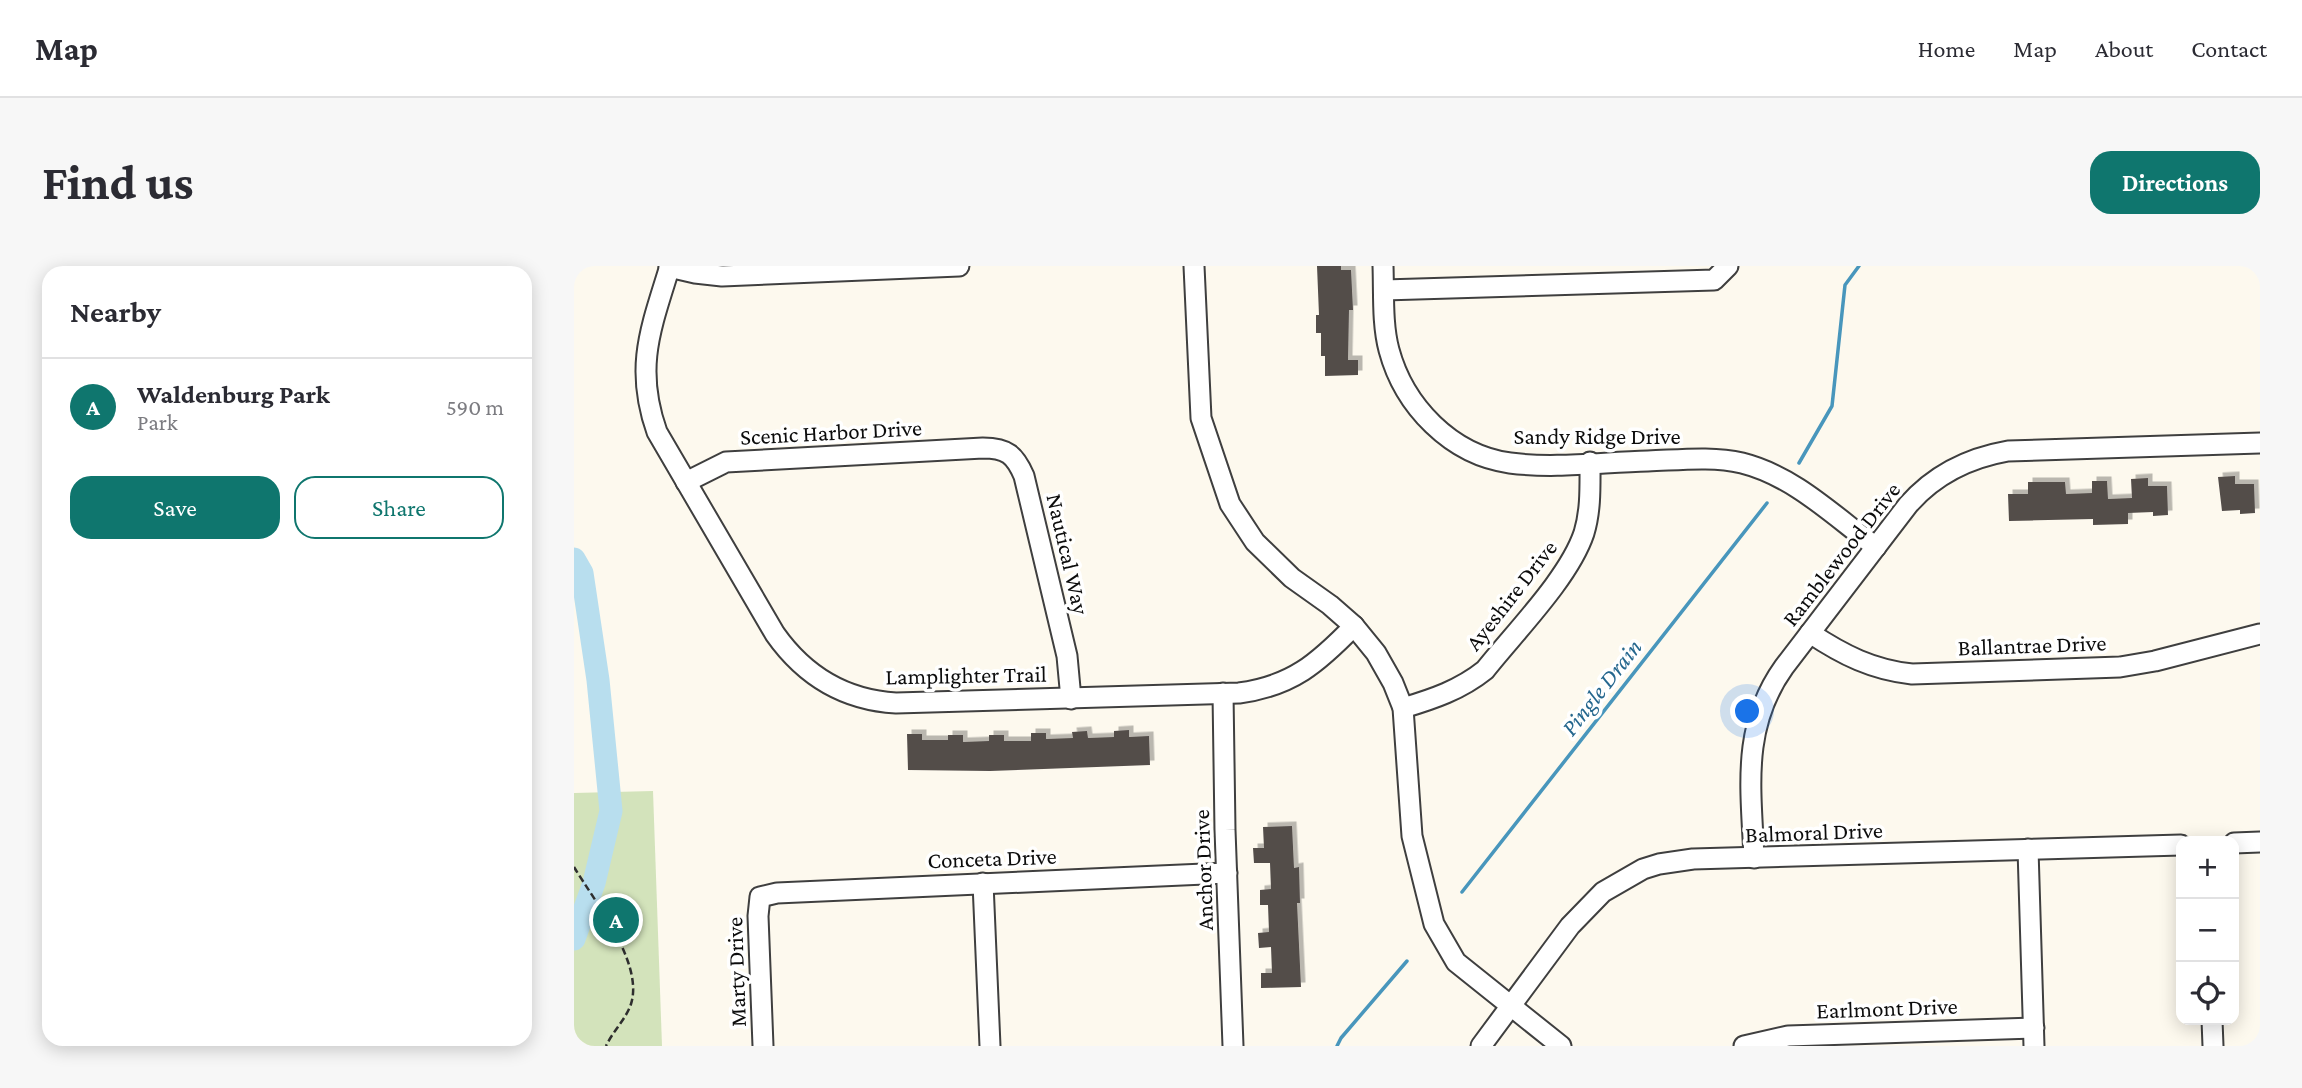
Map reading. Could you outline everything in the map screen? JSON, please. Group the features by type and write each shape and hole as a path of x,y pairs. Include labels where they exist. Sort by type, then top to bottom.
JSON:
{"street":[{"path":"669,266 722,276 959,266"},
{"name":"Lamplighter Trail","path":"669,266 650,332 645,383 647,401 657,432 775,634 794,659 823,682 848,694 885,702 1223,693 1270,687 1300,674 1326,655 1354,626"},
{"path":"1194,266 1201,418 1230,504 1255,542 1292,578 1331,605 1354,626 1386,670 1403,708 1412,836 1434,924 1456,962 1561,1046"},
{"name":"Sandy Ridge Drive","path":"1383,266 1387,336 1395,367 1414,404 1436,428 1460,445 1507,462 1541,464 1706,459 1756,467 1792,484 1875,547"},
{"path":"1528,286 1533,266"},
{"path":"1384,290 1714,280 1728,266"},
{"name":"Ramblewood Drive","path":"1754,858 1751,762 1754,733 1768,692 1875,547 1919,493 1946,472 1977,458 2016,451 2260,443"},
{"name":"Scenic Harbor Drive","path":"686,482 726,462 983,448"},
{"name":"Nautical Way","path":"983,448 996,448 1016,458 1024,477 1067,656 1071,699"},
{"name":"Ayeshire Drive","path":"1403,708 1444,695 1485,670 1568,568 1580,544 1587,520 1590,462"},
{"name":"Ballantrae Drive","path":"1810,633 1866,665 1912,674 2128,666 2155,662 2260,634"},
{"name":"Anchor Drive","path":"1223,693 1233,1046"},
{"path":"2239,843 2260,842"},
{"name":"Balmoral Drive","path":"1482,1046 1592,901 1635,872 1659,864 1693,859 2176,845"},
{"path":"2028,849 2034,1037"},
{"name":"Conceta Drive","path":"760,897 777,893 1227,873"},
{"path":"983,883 990,1046"},
{"name":"Marty Drive","path":"760,897 758,916 763,1046"},
{"path":"2212,1025 2213,1046"},
{"name":"Earlmont Drive","path":"1744,1046 1788,1036 2034,1037"}],"path":[{"path":"574,867 620,943 632,973 634,989 630,1007 606,1046"}],"green space":[{"path":"653,791 662,1046 574,1046 574,793"}],"building":[{"path":"1317,266 1341,266 1341,270 1351,270 1353,310 1349,310 1348,360 1358,360 1358,375 1325,376 1325,356 1321,356 1321,333 1316,333 1316,315 1319,315"},
{"path":"2235,476 2235,484 2254,484 2255,513 2222,511 2218,477"},
{"path":"2148,478 2148,486 2167,486 2168,515 2153,516 2153,512 2128,513 2128,524 2093,525 2093,519 2009,521 2008,494 2028,494 2028,482 2065,482 2066,494 2092,493 2092,481 2107,481 2108,499 2132,498 2131,479"},
{"path":"1129,730 1129,737 1149,736 1150,765 990,771 908,770 907,734 922,734 922,740 948,740 948,735 963,735 963,742 989,741 989,735 1004,735 1004,741 1031,741 1031,733 1046,733 1046,739 1073,738 1072,732 1087,731 1088,738 1114,737 1114,731"},
{"path":"1292,826 1294,868 1299,867 1300,903 1297,903 1301,987 1261,988 1261,973 1272,973 1271,947 1259,948 1258,933 1269,932 1268,905 1260,905 1260,890 1271,889 1270,863 1254,863 1253,848 1264,848 1263,827"}],"waterway":[{"name":"Pingle Drain","path":"1799,463 1832,406 1845,285 1859,266"},
{"name":"Pingle Drain","path":"1462,892 1767,503"},
{"path":"574,559 582,573 598,680 611,811 594,883 574,939"},
{"name":"Pingle Drain","path":"1337,1046 1407,961"}],"place":[{"name":"Waldenburg Park","path":"616,920"}]}
